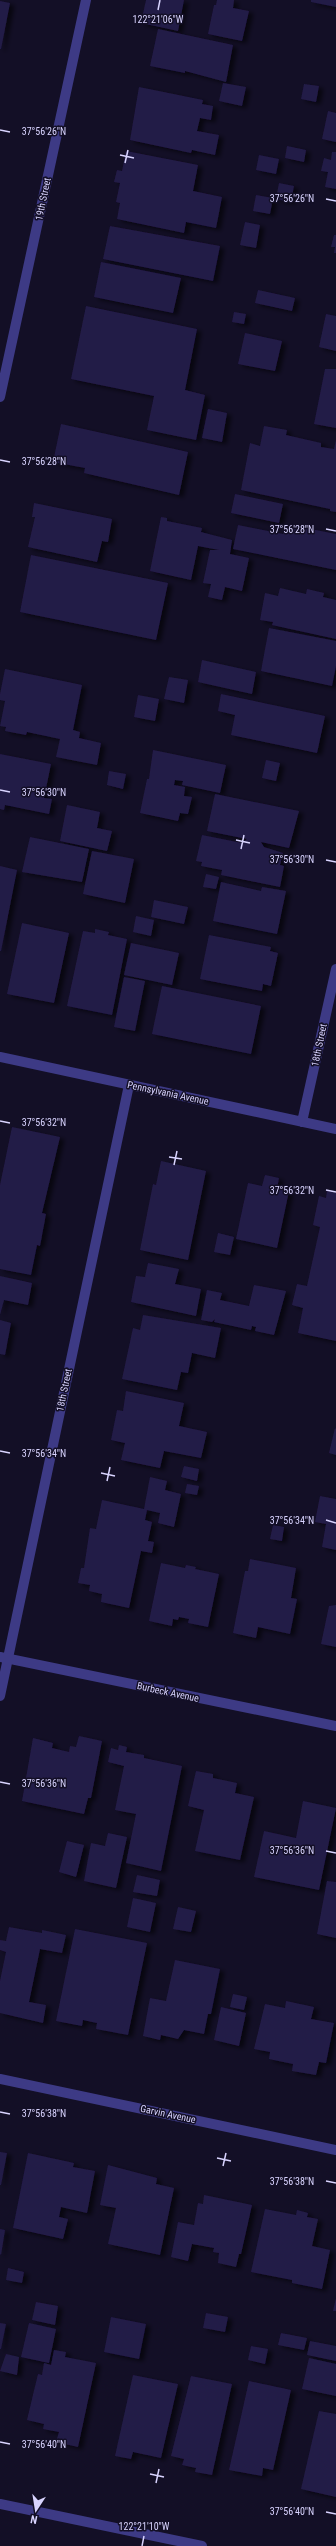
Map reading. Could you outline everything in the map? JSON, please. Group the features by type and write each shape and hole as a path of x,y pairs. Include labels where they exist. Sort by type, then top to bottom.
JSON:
{"street":[{"name":"19th Street","path":"0,397 86,0"},
{"name":"18th Street","path":"302,1122 336,969"},
{"name":"Pennsylvania Avenue","path":"0,1057 336,1129"},
{"name":"18th Street","path":"0,1696 4,1658 129,1085"},
{"name":"Burbeck Avenue","path":"4,1658 336,1726"},
{"name":"Garvin Avenue","path":"0,2079 336,2150"},
{"path":"0,2504 202,2546"}],"building":[{"path":"146,0 184,0 178,31 141,23"},
{"path":"217,0 234,0 233,8 249,11 242,41 208,34 214,5 216,5"},
{"path":"311,0 336,0 336,7 311,2"},
{"path":"0,1 10,3 1,49 0,49"},
{"path":"158,29 233,45 226,82 185,71 185,73 150,66"},
{"path":"223,83 246,87 242,106 219,101"},
{"path":"304,84 319,86 316,102 301,99"},
{"path":"139,87 203,100 202,104 213,106 211,120 200,118 197,131 219,135 215,155 192,150 191,153 130,140"},
{"path":"328,111 336,113 336,142 322,139"},
{"path":"287,146 306,150 304,162 285,158"},
{"path":"126,151 198,165 193,191 222,197 216,228 186,222 184,233 117,219 120,203 116,202 120,183 114,182 117,170 122,171"},
{"path":"332,152 336,152 336,189 325,187 328,172 321,171 324,158 331,160"},
{"path":"259,155 279,159 276,174 256,170"},
{"path":"279,183 294,186 291,202 276,199"},
{"path":"256,195 273,198 270,214 253,211"},
{"path":"245,222 260,225 256,248 240,245"},
{"path":"110,226 220,246 213,281 103,259"},
{"path":"334,235 336,235 336,253 334,253 335,247 331,247"},
{"path":"101,262 181,278 173,313 94,297"},
{"path":"258,290 295,298 292,311 255,303"},
{"path":"86,306 197,329 185,390 205,395 196,440 147,430 154,396 71,379"},
{"path":"234,312 246,314 244,324 232,322"},
{"path":"326,314 336,316 336,351 319,347"},
{"path":"245,333 282,341 275,371 238,364"},
{"path":"325,369 336,369 336,428 314,424"},
{"path":"208,409 227,413 222,442 202,438"},
{"path":"61,424 188,452 179,495 84,473 85,468 53,462"},
{"path":"264,426 287,430 286,435 321,443 321,447 334,449 336,440 336,512 330,511 330,509 241,490 250,443 260,446"},
{"path":"235,494 283,504 279,523 231,513"},
{"path":"34,503 112,519 108,542 102,541 97,562 28,547 35,517 32,517"},
{"path":"161,517 167,518 167,521 202,528 201,532 232,540 230,554 249,558 242,591 225,587 222,600 208,597 211,584 203,583 210,550 219,550 198,546 191,580 150,571"},
{"path":"286,524 336,534 336,570 233,549 238,525 283,534"},
{"path":"31,555 168,583 156,640 20,612"},
{"path":"280,588 306,594 307,589 324,593 323,597 336,600 336,639 272,625 273,622 260,620 265,593 278,596"},
{"path":"269,628 336,641 336,666 332,686 261,671"},
{"path":"202,660 256,672 252,694 198,682"},
{"path":"5,669 82,685 73,730 80,732 79,738 101,743 97,765 56,757 60,739 27,732 26,735 5,731 6,727 0,726 5,701 0,700 0,694"},
{"path":"169,677 188,680 184,703 164,699"},
{"path":"221,694 325,716 317,753 231,735 235,715 218,711"},
{"path":"138,695 159,699 155,721 134,717"},
{"path":"153,750 226,765 220,793 182,785 183,781 175,780 174,785 185,787 184,796 192,797 188,814 180,813 178,821 140,813 147,779 149,779"},
{"path":"0,754 51,764 44,798 52,799 49,814 5,805 4,810 0,809"},
{"path":"266,760 280,763 276,781 262,778"},
{"path":"109,771 126,774 123,789 107,785"},
{"path":"215,794 299,811 289,848 261,842 264,847 283,853 280,865 284,866 280,887 221,875 222,870 201,866 202,862 196,861 202,835 242,843 247,839 207,831"},
{"path":"67,805 100,812 97,828 112,831 107,851 60,841"},
{"path":"30,837 89,849 82,882 22,872"},
{"path":"92,851 134,859 125,903 83,894"},
{"path":"0,866 17,870 1,951 0,951"},
{"path":"206,874 219,877 216,889 203,887"},
{"path":"221,882 261,891 262,887 286,891 277,934 213,921"},
{"path":"154,900 188,907 184,924 151,917"},
{"path":"136,916 154,920 151,936 133,932"},
{"path":"22,923 69,933 54,1003 7,994"},
{"path":"95,929 109,932 108,935 127,939 112,1015 67,1006 83,931 95,933"},
{"path":"209,935 271,947 270,951 278,953 271,986 263,984 262,991 200,979"},
{"path":"131,943 179,953 172,985 124,975"},
{"path":"124,977 145,981 135,1031 114,1027"},
{"path":"162,986 261,1006 251,1054 152,1034"},
{"path":"12,1127 60,1137 42,1213 46,1214 40,1246 37,1245 31,1275 0,1269 0,1185"},
{"path":"161,1161 206,1171 188,1260 140,1250 153,1184 156,1185"},
{"path":"265,1175 279,1178 277,1189 289,1191 277,1248 236,1239 248,1183 262,1186"},
{"path":"327,1191 336,1193 336,1341 298,1333 303,1308 292,1305 297,1284 307,1286 320,1227 313,1225 319,1196 326,1198"},
{"path":"218,1233 234,1237 230,1255 214,1252"},
{"path":"148,1263 179,1269 175,1284 201,1289 196,1316 131,1302 136,1276 145,1277"},
{"path":"0,1276 32,1283 28,1305 4,1300 0,1315"},
{"path":"254,1285 286,1291 274,1335 255,1331 256,1327 252,1326 251,1330 214,1322 215,1319 212,1322 201,1320 207,1290 222,1293 220,1300 249,1306"},
{"path":"143,1315 221,1328 215,1358 192,1353 188,1373 181,1372 177,1390 122,1379 133,1328 140,1330"},
{"path":"0,1320 11,1323 5,1355 0,1354"},
{"path":"126,1391 184,1403 179,1426 207,1432 201,1458 164,1451 160,1468 121,1460 125,1443 111,1440 117,1410 123,1411"},
{"path":"335,1428 336,1429 336,1455 329,1453"},
{"path":"184,1466 199,1469 197,1481 181,1477"},
{"path":"150,1477 167,1481 165,1490 181,1494 174,1527 158,1523 160,1513 147,1510 145,1520 152,1522 148,1541 154,1542 152,1553 141,1551 129,1608 101,1602 102,1594 89,1591 90,1585 78,1583 81,1568 84,1568 90,1528 96,1529 102,1500 144,1509"},
{"path":"187,1484 199,1486 197,1495 185,1493"},
{"path":"320,1496 336,1499 336,1550 322,1547 326,1524 315,1522"},
{"path":"273,1525 284,1527 282,1541 270,1539"},
{"path":"250,1559 296,1568 291,1598 297,1599 290,1634 258,1627 256,1638 233,1633 245,1571 248,1571"},
{"path":"161,1563 185,1568 186,1565 196,1567 195,1569 219,1574 208,1627 188,1623 189,1619 179,1617 178,1620 173,1619 172,1626 149,1621"},
{"path":"336,1605 336,1647 321,1644 329,1606"},
{"path":"79,1736 102,1741 91,1798 88,1798 84,1814 22,1801 33,1738 53,1743 52,1748 69,1752 70,1746 76,1747"},
{"path":"119,1745 127,1747 126,1752 144,1755 144,1758 182,1766 161,1871 126,1863 136,1814 115,1810 124,1766 108,1762 111,1748 118,1750"},
{"path":"196,1771 213,1774 213,1778 237,1783 235,1793 254,1797 240,1860 195,1851 204,1810 188,1806"},
{"path":"303,1801 336,1808 319,1890 254,1877 264,1831 296,1838"},
{"path":"108,1833 127,1837 116,1888 84,1881 91,1843 105,1846"},
{"path":"67,1841 84,1845 76,1877 59,1872"},
{"path":"137,1875 160,1880 157,1896 133,1892"},
{"path":"327,1881 336,1882 336,1938 317,1934"},
{"path":"133,1898 156,1903 150,1932 127,1927"},
{"path":"178,1907 196,1911 191,1932 173,1929"},
{"path":"9,1927 42,1933 42,1930 66,1935 62,1953 40,1949 29,2002 46,2005 43,2023 0,2013 0,1981 6,1952 0,1950 0,1940 6,1941"},
{"path":"75,1929 147,1943 128,2035 96,2029 97,2023 83,2020 82,2026 56,2021"},
{"path":"175,1960 220,1969 211,2014 208,2014 204,2034 184,2030 178,2039 161,2035 160,2040 143,2036 150,1998 166,2001"},
{"path":"233,1994 247,1997 244,2010 230,2007"},
{"path":"286,2001 314,2007 311,2019 334,2023 326,2063 319,2062 316,2075 292,2071 293,2064 269,2059 270,2052 254,2049 265,2004 285,2008"},
{"path":"221,2007 246,2013 239,2046 214,2040"},
{"path":"0,2152 7,2153 1,2185 0,2185"},
{"path":"28,2153 74,2163 73,2167 95,2171 87,2213 61,2207 59,2217 68,2219 63,2239 13,2228"},
{"path":"108,2165 157,2178 156,2184 174,2188 160,2255 108,2244 116,2208 100,2205"},
{"path":"204,2195 252,2205 241,2254 239,2254 236,2267 218,2263 219,2253 213,2252 214,2248 192,2244 188,2261 171,2257 178,2222 194,2225 198,2203 203,2204"},
{"path":"265,2209 296,2215 297,2210 308,2213 307,2217 318,2219 312,2246 330,2250 322,2289 292,2283 292,2280 251,2272"},
{"path":"0,2229 5,2230 1,2255 0,2254"},
{"path":"8,2268 24,2272 22,2283 6,2280"},
{"path":"336,2298 336,2311 333,2311"},
{"path":"36,2302 58,2306 55,2325 32,2320"},
{"path":"206,2313 228,2317 225,2332 203,2328"},
{"path":"111,2317 146,2324 139,2359 104,2352"},
{"path":"0,2323 6,2324 1,2349 0,2349"},
{"path":"29,2323 56,2329 49,2363 21,2357"},
{"path":"281,2333 307,2338 304,2350 278,2345"},
{"path":"310,2341 336,2346 336,2361 307,2355"},
{"path":"251,2346 268,2349 265,2364 248,2360"},
{"path":"54,2350 66,2352 65,2357 96,2363 78,2447 56,2442 59,2432 43,2429 44,2424 27,2420 38,2374 42,2375 44,2363 51,2365"},
{"path":"6,2354 19,2357 17,2375 0,2371"},
{"path":"309,2358 336,2364 336,2396 302,2389"},
{"path":"133,2375 178,2384 161,2458 133,2452 131,2459 115,2456"},
{"path":"191,2376 232,2384 212,2475 195,2472 196,2468 182,2465 184,2459 171,2456"},
{"path":"249,2381 291,2390 273,2470 263,2468 262,2476 229,2470"},
{"path":"319,2411 336,2414 336,2497 301,2489"}]}
